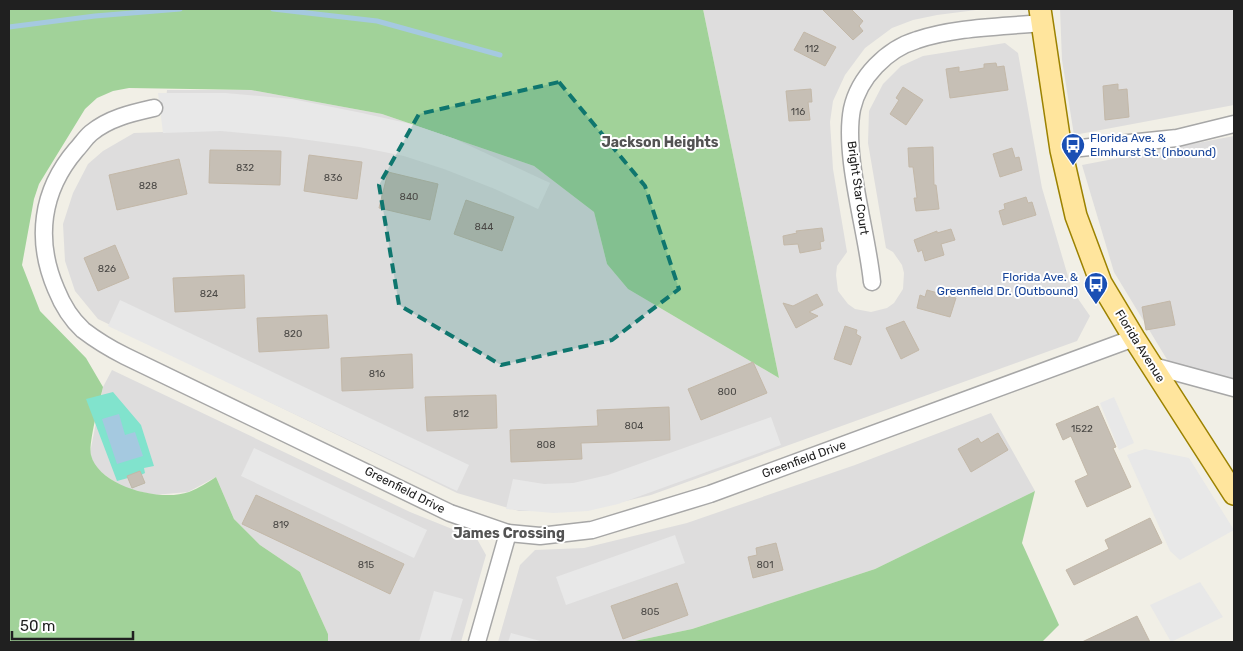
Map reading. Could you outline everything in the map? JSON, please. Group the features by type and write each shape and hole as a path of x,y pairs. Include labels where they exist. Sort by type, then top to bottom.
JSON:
{"main road":[{"name":"Florida Avenue","path":"1040,16 1061,150 1076,216 1102,283 1134,338 1234,494"}],"street":[{"name":"Bright Star Court","path":"872,282 850,132 853,106 866,80 891,53 918,39 1040,16"},
{"name":"Greenfield Drive","path":"154,108 122,115 91,133 70,156 52,184 42,224 44,254 52,280 70,315 83,330 125,356 450,512 508,534 540,536 592,530 624,521 710,494 1134,338"},
{"path":"1061,150 1177,138 1234,124"},
{"path":"1152,366 1234,388"},
{"path":"478,642 508,534"}],"highlighted area":[{"path":"559,82 645,186 679,289 612,340 501,365 399,305 379,185 419,114"}],"shaded area":[{"path":"703,9 984,9 937,15 913,20 892,28 865,48 845,75 833,101 830,122 833,169 847,252 837,266 838,291 848,304 855,309 871,312 887,308 894,303 903,289 904,273 902,265 893,252 886,248 868,143 869,111 883,84 901,66 923,56 1005,43 1018,53 1042,188 1072,290 1090,316 1077,341 651,495 583,511 519,511 457,493 98,319 75,291 65,261 63,224 73,193 88,164 103,151 134,133 163,132 167,90 251,90 382,114 534,166 594,212 607,264 628,289 779,378"},
{"path":"1060,9 1234,9 1234,105 1074,135 1062,60"},
{"path":"158,93 225,93 292,99 411,124 455,139 550,183 538,209 495,189 404,156 359,147 287,137 221,131 163,133"},
{"path":"1234,136 1234,381 1171,366 1114,272 1082,165"},
{"path":"120,300 469,465 457,491 108,326"},
{"path":"112,370 410,512 477,539 486,555 461,642 328,642 328,634 300,572 260,545 234,519 216,477 188,492 154,495 122,487 95,468 90,453 103,387"},
{"path":"1114,397 1134,443 1119,450 1100,403"},
{"path":"991,413 1035,491 875,569 692,629 630,642 498,642 520,565 535,550 584,548 687,523 855,465"},
{"path":"771,417 781,445 618,504 588,511 554,513 506,509 513,479 544,484 573,483 608,475"},
{"path":"254,448 427,530 414,558 241,476"},
{"path":"1145,449 1189,458 1234,530 1180,560 1170,551 1127,455"},
{"path":"675,535 685,563 566,605 556,577"},
{"path":"1200,582 1223,617 1171,642 1150,605"},
{"path":"434,591 463,599 450,642 419,642"},
{"path":"511,633 540,641 540,642 508,642"}],"green space":[{"path":"9,9 703,9 779,378 628,289 607,264 594,212 534,166 382,114 251,90 129,88 113,91 97,98 85,109 39,184 34,199 22,265 40,311 86,358 103,387 93,432 91,455 96,466 106,476 132,489 148,493 177,495 200,487 216,477 234,519 260,545 300,572 328,634 328,642 9,642"},
{"path":"113,392 141,425 154,466 144,468 145,473 141,475 145,483 132,488 128,478 117,481 86,399"},
{"path":"1035,491 1022,543 1059,625 1042,642 630,642 692,629 875,569"}],"water":[{"path":"119,414 125,435 135,432 143,456 117,464 102,419"}],"building":[{"path":"822,9 851,9 863,21 859,26 863,31 853,40"},
{"path":"804,32 836,47 825,66 794,50"},
{"path":"996,63 997,67 1004,66 1008,90 950,98 946,69 959,67 959,72 984,68 984,64"},
{"path":"1118,84 1118,90 1127,89 1129,117 1105,120 1103,86"},
{"path":"903,87 923,100 906,125 890,114 899,100 896,98"},
{"path":"811,89 812,102 808,102 810,120 789,121 786,91"},
{"path":"933,147 934,185 936,185 939,209 916,211 914,198 917,198 913,167 909,167 908,148"},
{"path":"1012,148 1015,158 1019,157 1022,170 1000,177 993,154"},
{"path":"210,150 281,151 280,185 209,183"},
{"path":"309,155 362,162 357,199 304,191"},
{"path":"179,159 187,194 117,210 109,175"},
{"path":"388,172 438,184 430,220 379,208"},
{"path":"1026,197 1028,203 1032,202 1036,215 1003,225 999,211 1005,209 1004,204"},
{"path":"466,200 514,217 502,251 454,234"},
{"path":"822,228 824,241 820,242 821,249 800,253 798,244 784,245 783,236 797,233 796,231"},
{"path":"951,229 955,240 941,244 944,255 925,261 922,250 918,252 914,240 937,231 937,233"},
{"path":"115,245 129,278 98,291 84,258"},
{"path":"244,275 245,308 175,312 173,278"},
{"path":"927,290 956,298 950,317 917,308 920,295 925,297"},
{"path":"817,294 823,305 809,312 818,316 796,328 783,303 793,306"},
{"path":"1170,301 1175,325 1146,330 1142,307"},
{"path":"327,315 329,348 259,352 257,318"},
{"path":"904,321 919,350 901,359 886,328"},
{"path":"845,326 857,330 856,334 861,337 851,365 834,359"},
{"path":"412,354 413,388 342,391 341,358"},
{"path":"753,362 767,393 701,420 688,389"},
{"path":"496,395 497,428 427,431 425,397"},
{"path":"1098,406 1116,447 1113,448 1131,487 1087,507 1075,481 1088,475 1071,436 1063,440 1056,424"},
{"path":"669,407 670,440 581,443 582,459 511,462 510,430 598,426 597,410"},
{"path":"998,433 1008,450 971,472 958,449 978,438 981,443"},
{"path":"140,471 145,483 132,488 127,476"},
{"path":"256,495 404,564 390,594 242,524"},
{"path":"1150,518 1162,543 1074,585 1066,570 1109,549 1105,540"},
{"path":"776,543 783,570 753,578 748,557 757,555 756,548"},
{"path":"677,583 688,615 623,639 611,606"},
{"path":"1137,616 1150,642 1082,642"}],"waterway":[{"path":"9,27 95,16 180,9"},
{"path":"273,9 377,21 500,55"}],"place":[{"name":"Florida Ave. & Elmhurst St. (Inbound)","path":"1073,166"},
{"name":"Florida Ave. & Greenfield Dr. (Outbound)","path":"1096,305"}],"district":[{"name":"Jackson Heights","path":"660,142"},
{"name":"James Crossing","path":"509,533"}]}
